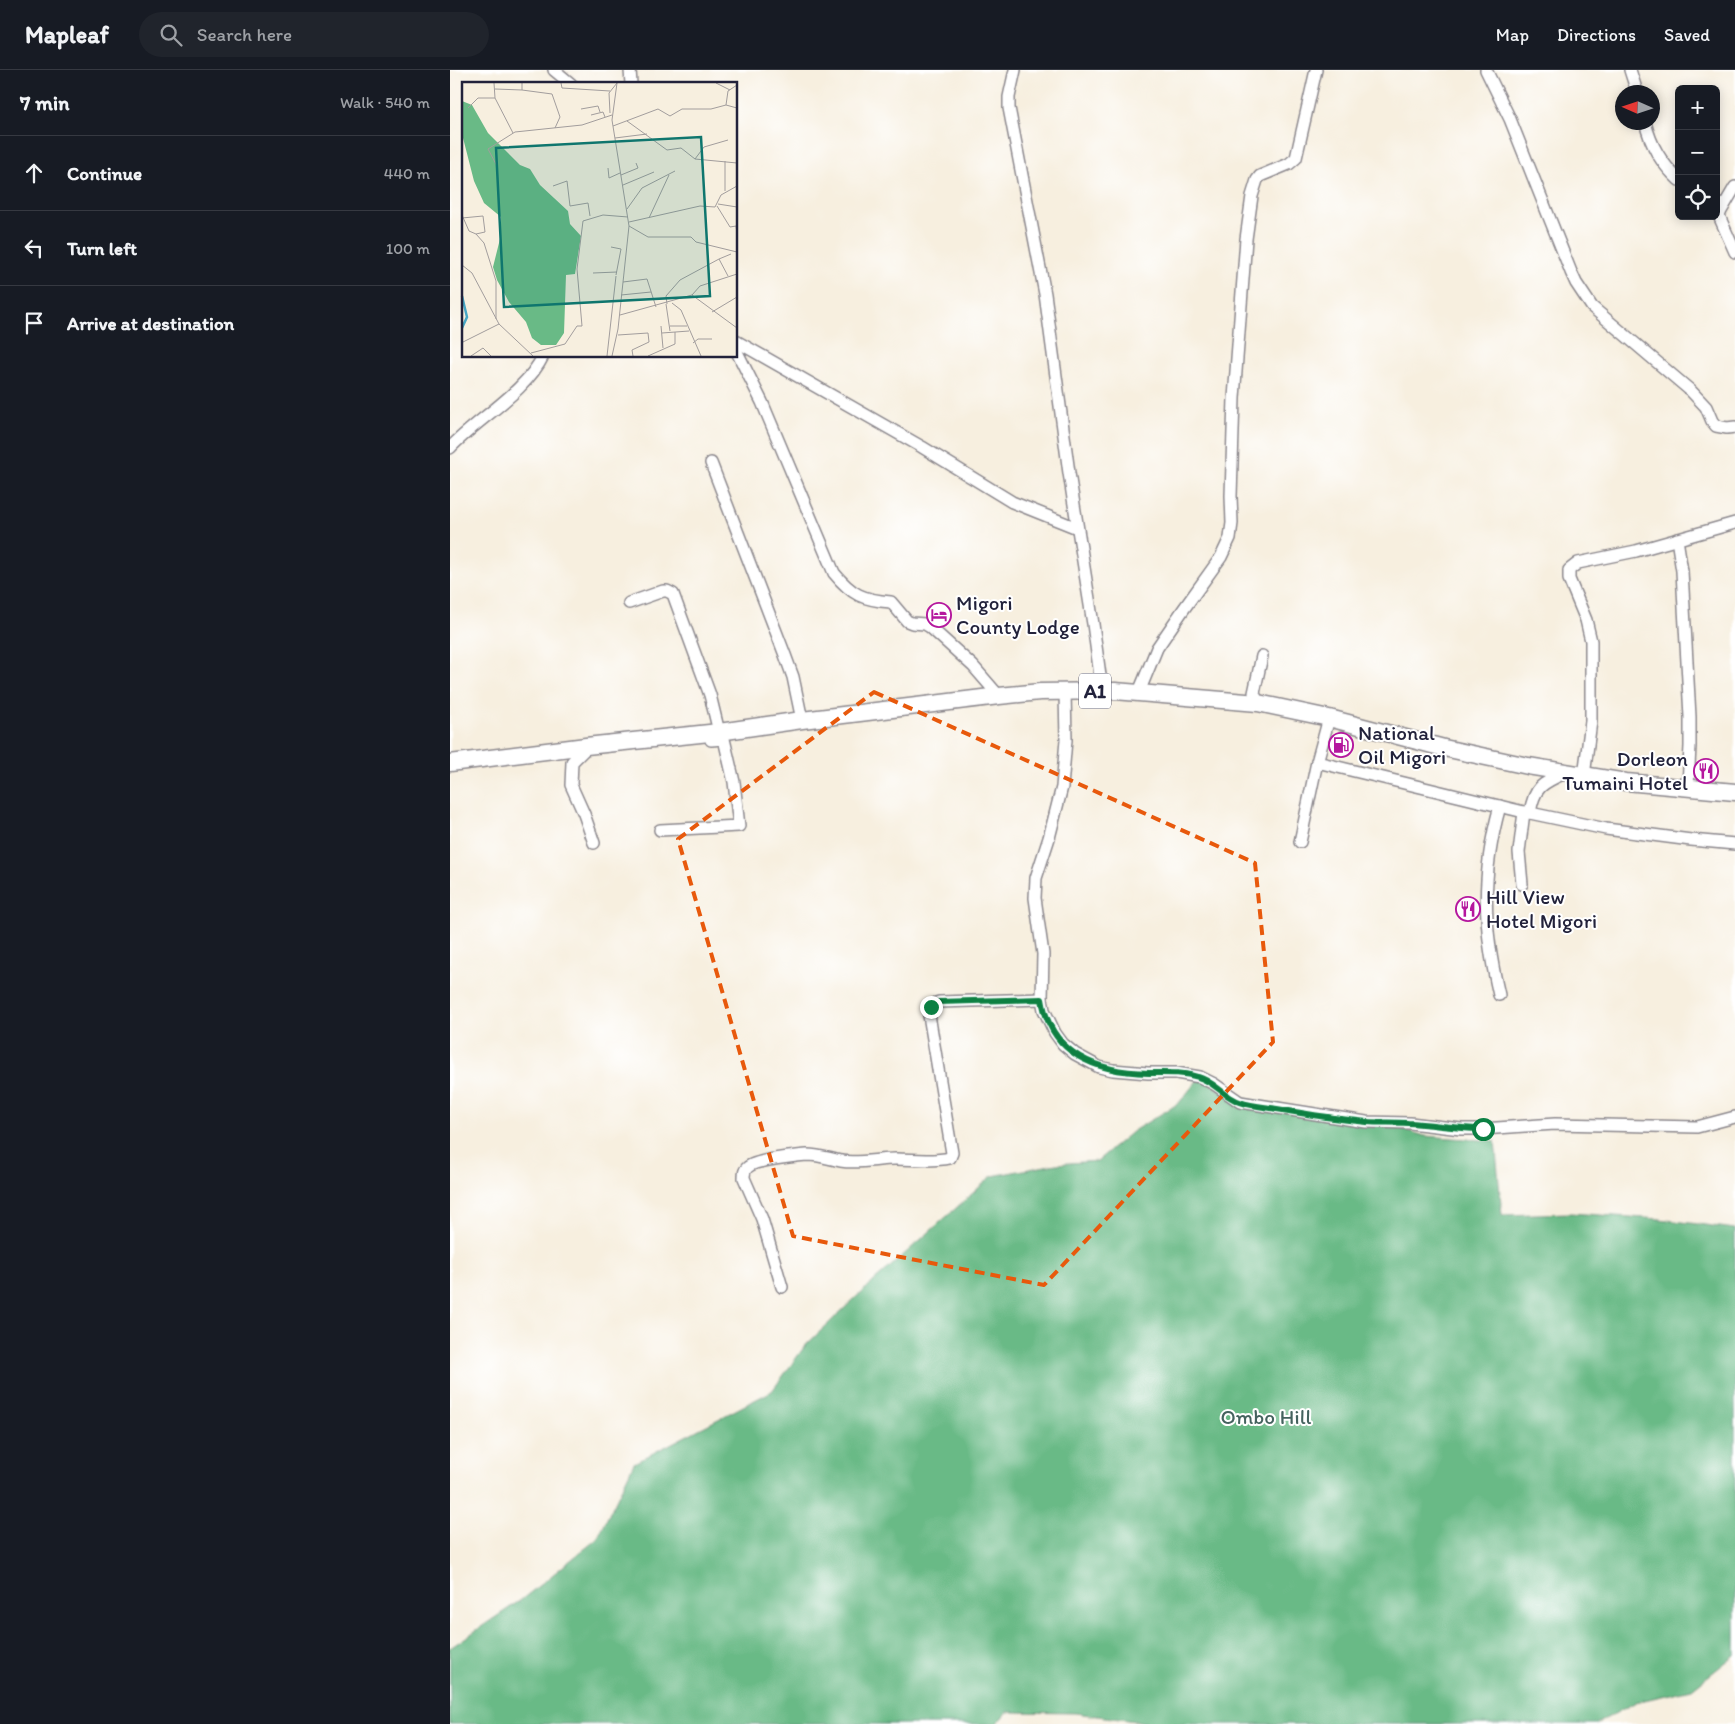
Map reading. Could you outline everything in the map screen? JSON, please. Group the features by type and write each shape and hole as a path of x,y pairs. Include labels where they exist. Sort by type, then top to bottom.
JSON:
{"highway":[{"name":"A1","path":"450,763 719,732 999,696 1102,690 1258,703 1329,718 1444,748 1565,773 1735,792"}],"street":[{"path":"554,70 569,82"},
{"path":"1016,70 1009,98 1009,108 1045,294 1077,528 1094,624 1102,690"},
{"path":"1139,692 1157,648 1221,557 1230,538 1232,524 1231,496 1235,389 1246,239 1252,196 1254,186 1260,176 1289,164 1296,158 1316,70"},
{"path":"1486,70 1510,119 1571,272 1588,300 1599,314 1643,348 1691,391 1706,407 1716,426 1735,427"},
{"path":"1630,70 1635,85"},
{"path":"1648,130 1654,150 1661,162 1675,176"},
{"path":"1720,212 1735,187"},
{"path":"1720,219 1735,252"},
{"path":"738,342 922,447 1012,502 1077,528"},
{"path":"738,354 762,402 834,573 857,595 871,601 890,602 907,621 927,625 974,666 999,696"},
{"path":"450,448 520,385 535,369 542,358"},
{"path":"711,463 790,670 802,720"},
{"path":"1584,776 1591,720 1591,641 1586,620 1569,579 1569,570 1578,563 1636,551 1735,523"},
{"path":"1677,539 1682,571 1690,717 1688,787"},
{"path":"629,603 663,591 668,590 673,594 710,696 719,732"},
{"path":"1258,703 1254,693 1262,656"},
{"path":"1066,692 1066,740 1062,786 1035,889 1043,954 1042,999 1048,1020 1063,1044 1076,1054 1099,1066 1114,1070 1176,1073 1200,1077 1240,1102 1366,1122 1410,1123 1460,1129 1556,1124 1697,1127 1735,1117"},
{"path":"1300,842 1317,762 1329,718"},
{"path":"594,844 584,814 571,785 572,762 586,746 724,739 734,782 739,826 660,830"},
{"path":"1317,762 1527,813 1613,830 1735,844"},
{"path":"1522,884 1519,852 1527,813 1540,787 1544,783 1565,773"},
{"path":"1498,995 1488,939 1486,896 1489,851 1500,806"},
{"path":"782,1287 762,1219 744,1178 748,1166 807,1155 852,1162 950,1158 952,1152 929,1015 931,1007 939,1002 1042,999"}],"highlighted area":[{"path":"874,692 1255,863 1273,1042 1044,1285 793,1236 678,839"}],"green space":[{"name":"Ombo Hill","path":"1200,1077 1229,1096 1383,1123 1425,1136 1495,1141 1502,1215 1570,1213 1660,1219 1735,1229 1735,1655 1692,1689 1636,1702 1596,1724 1157,1724 1075,1713 1007,1712 996,1724 450,1724 450,1648 521,1600 597,1539 634,1463 772,1391 805,1346 853,1300 992,1176 1056,1164 1097,1161 1133,1131 1179,1103"}],"place":[{"name":"Migori County Lodge","path":"939,615"},
{"name":"National Oil Migori","path":"1341,745"},
{"name":"Dorleon Tumaini Hotel","path":"1706,771"},
{"name":"Hill View Hotel Migori","path":"1468,909"}],"route":[{"path":"931,1007 939,1002 1042,999 1048,1020 1063,1044 1076,1054 1099,1066 1114,1070 1188,1074 1200,1077 1214,1084 1240,1102 1282,1110 1366,1122 1396,1122 1460,1129 1483,1129"}]}
